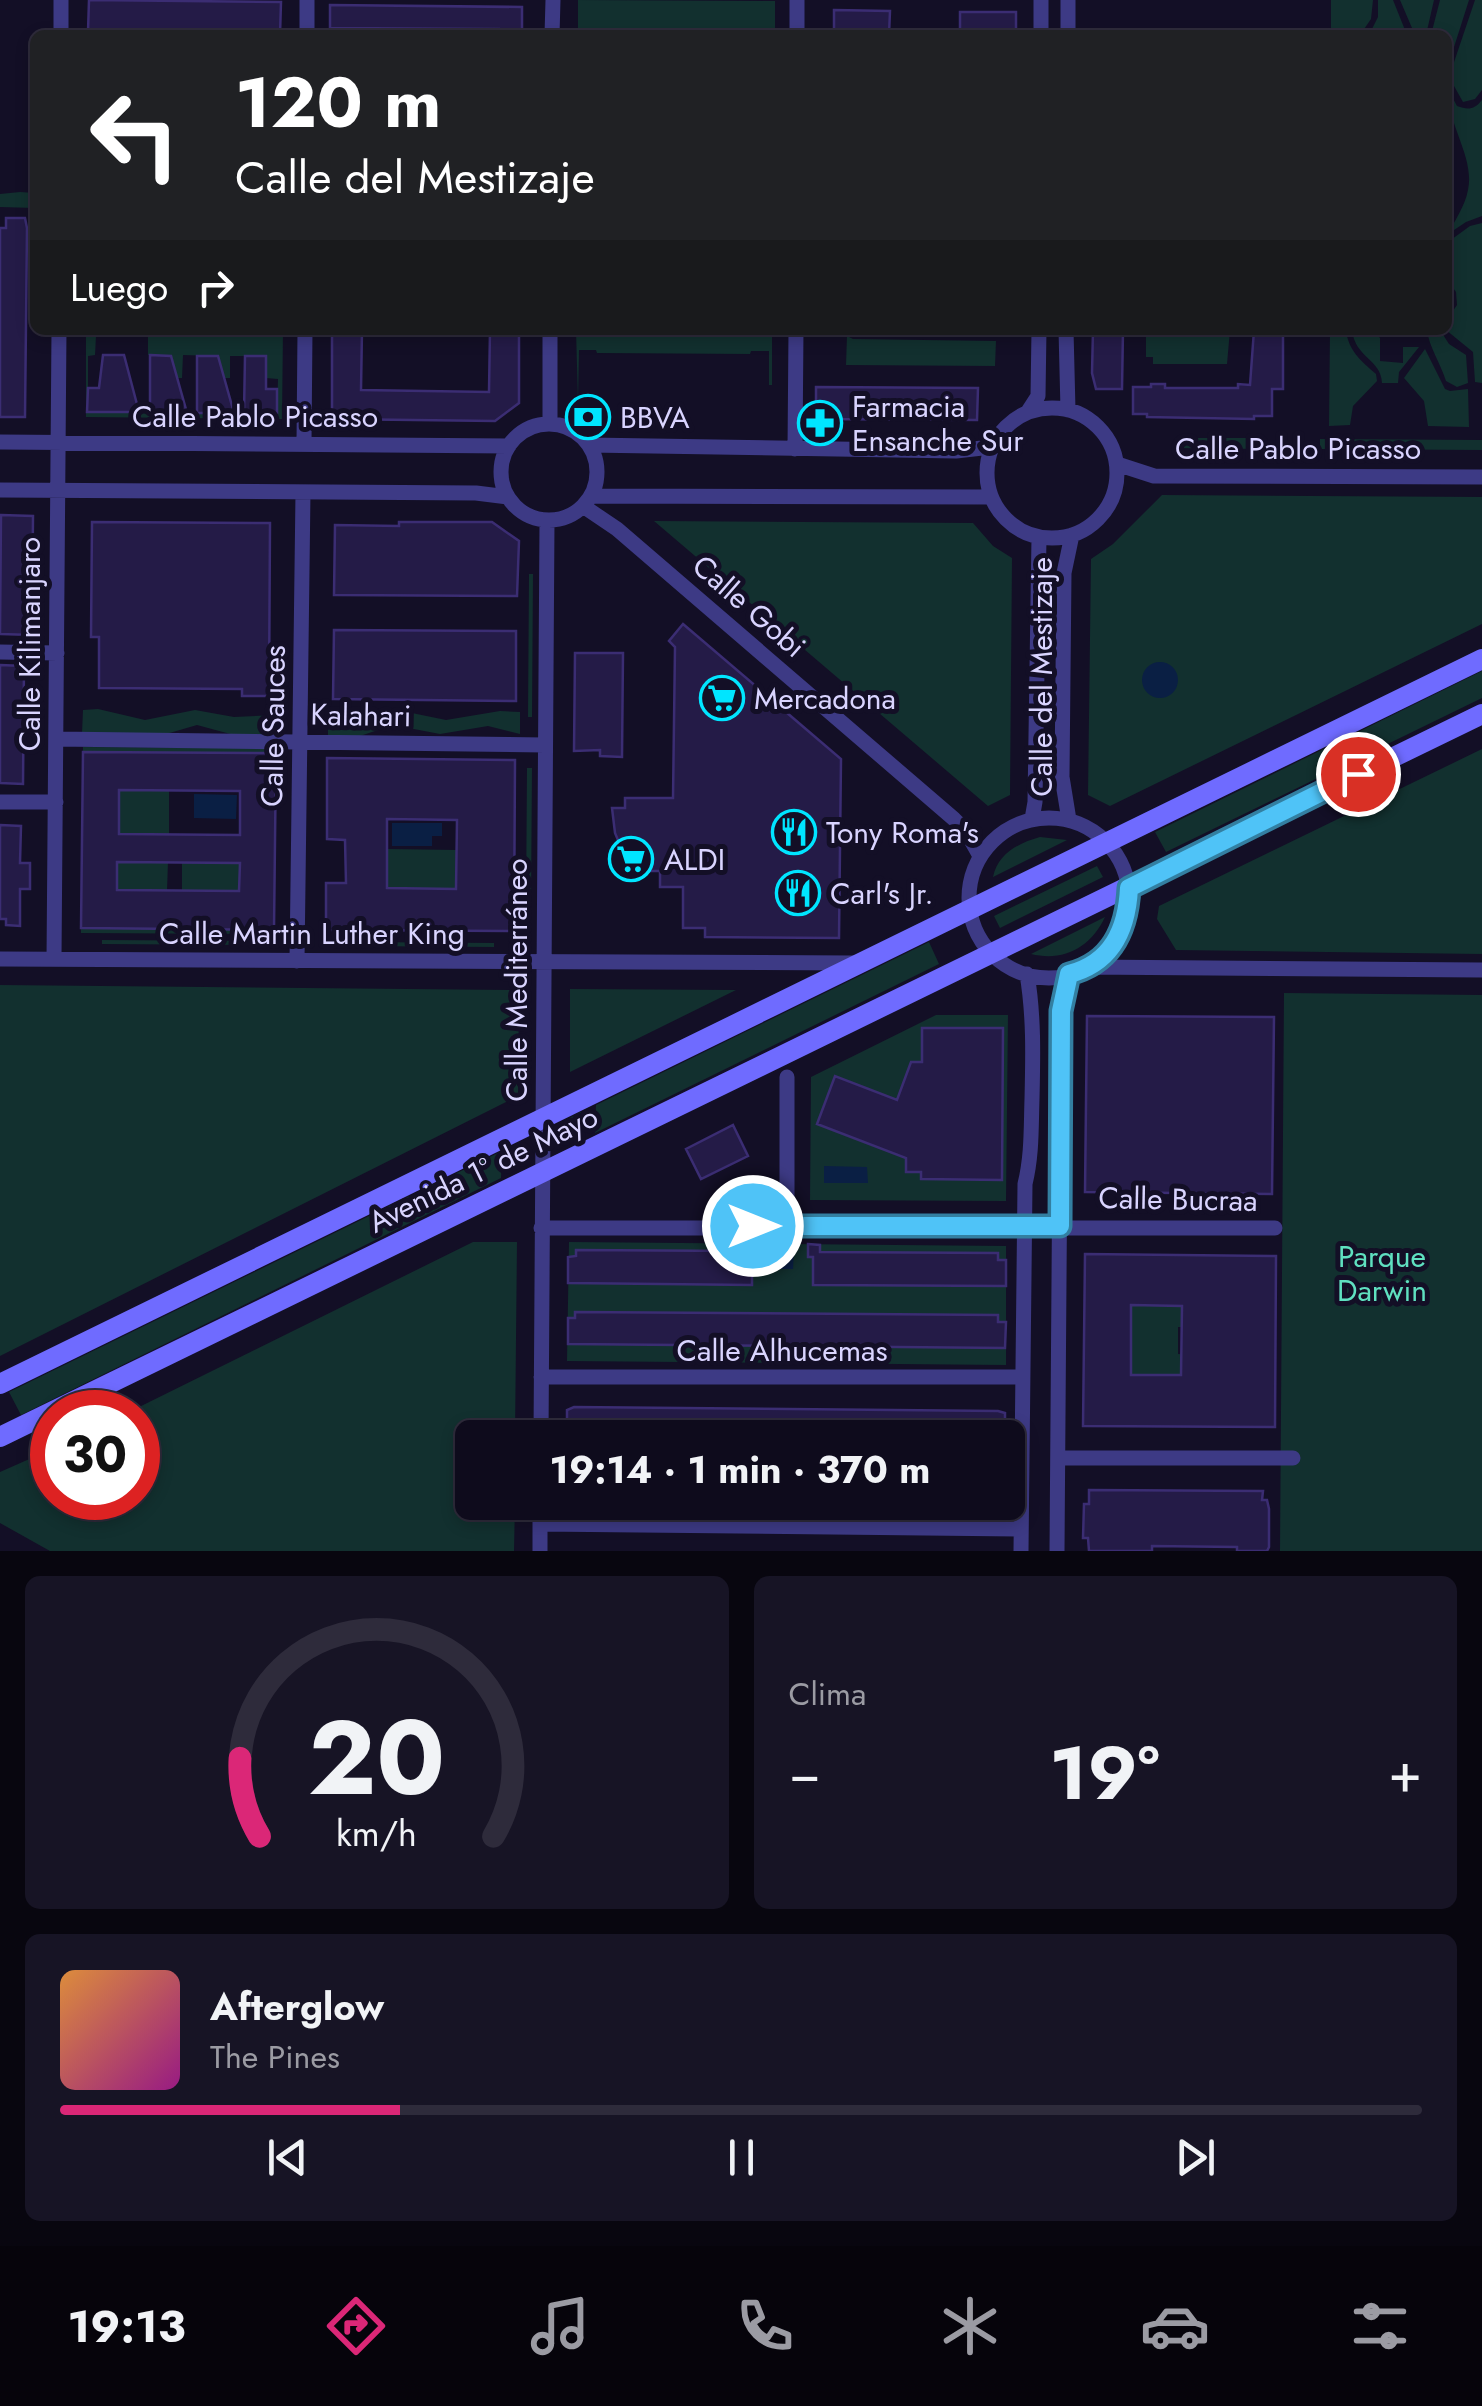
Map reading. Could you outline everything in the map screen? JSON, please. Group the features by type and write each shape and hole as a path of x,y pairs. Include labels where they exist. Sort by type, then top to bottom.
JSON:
{"street":[{"path":"61,0 61,30"},
{"path":"307,0 307,30"},
{"path":"552,0 552,30"},
{"path":"797,0 797,30"},
{"path":"1041,30 1042,0"},
{"path":"1068,0 1068,30"},
{"name":"Calle Kilimanjaro","path":"54,959 59,335"},
{"path":"304,443 305,335"},
{"path":"550,335 550,423"},
{"path":"795,449 796,335"},
{"path":"1027,413 1038,396 1039,335"},
{"path":"1066,335 1068,410"},
{"path":"1043,408 1068,410 1086,418 1102,432 1117,464 1116,484 1106,510 1085,529 1072,535 1039,537 1015,527 997,509 986,472 991,446 1012,421 1027,413 1043,408"},
{"path":"550,423 566,426 590,445 598,473 588,501 571,515 547,522 519,509 508,497 501,468 509,446 532,427 550,423"},
{"name":"Calle Pablo Picasso","path":"0,442 509,446"},
{"path":"590,445 956,452 991,446"},
{"name":"Calle Pablo Picasso","path":"1117,464 1154,476 1482,477"},
{"path":"0,490 476,493 508,497"},
{"name":"Calle Sauces","path":"298,961 303,492"},
{"path":"588,501 991,497"},
{"name":"Calle Gobi","path":"588,501 966,831 980,856"},
{"name":"Calle Mediterráneo","path":"541,1420 547,522"},
{"name":"Calle del Mestizaje","path":"1069,820 1062,776 1064,574 1072,535"},
{"name":"Calle del Mestizaje","path":"1032,820 1039,537"},
{"path":"0,652 57,652"},
{"name":"Avenida 1º de Mayo","path":"0,1384 1482,658"},
{"name":"Avenida 1º de Mayo","path":"0,1436 1482,714"},
{"name":"Kalahari","path":"56,739 545,745"},
{"path":"0,802 56,802"},
{"path":"1088,967 1116,942 1125,924 1129,888 1108,843 1069,820 1032,820 995,838 972,874 970,909 975,929 992,954 1027,974 1054,977 1088,967 1482,970"},
{"name":"Calle Gobi","path":"966,831 995,838"},
{"name":"Calle Martin Luther King","path":"0,959 864,964"},
{"path":"1021,1551 1025,1184 1032,1154 1034,1051 1027,974"},
{"path":"1058,1551 1061,1011 1069,974"},
{"path":"786,1076 787,1226"},
{"name":"Calle Bucraa","path":"541,1228 1275,1228"},
{"name":"Calle Alhucemas","path":"541,1377 1022,1378"},
{"path":"1058,1458 1294,1458"},
{"path":"540,1520 540,1551"},
{"path":"540,1524 1021,1529"}],"green space":[{"path":"578,0 775,1 775,30 578,30"},
{"path":"1331,0 1373,0 1371,19 1363,30 1331,30"},
{"path":"1378,0 1393,0 1405,30 1372,30 1378,17"},
{"path":"1400,0 1434,0 1427,30 1413,30"},
{"path":"1440,0 1469,0 1452,53 1452,30 1432,30"},
{"path":"1475,0 1482,0 1482,90 1475,99 1463,102 1452,82 1452,68"},
{"path":"1452,97 1457,106 1468,108 1482,100 1482,216 1452,231 1468,190 1464,153 1452,115"},
{"path":"30,193 30,208 0,207 0,194"},
{"path":"1482,223 1482,383 1475,382 1473,352 1452,335 1452,312 1457,305 1452,286 1452,239 1470,226"},
{"path":"86,335 109,335 96,336 95,355 88,356 88,412 277,414 278,379 266,378 266,356 230,356 230,378 219,378 219,356 183,355 182,378 172,378 172,356 148,355 148,335 283,335 282,419 86,417"},
{"path":"576,335 772,335 772,385 769,351 750,354 579,350 578,402"},
{"path":"1146,335 1230,335 1227,364 1153,364 1153,357 1146,357"},
{"path":"1330,335 1347,335 1352,349 1376,374 1377,381 1353,406 1350,425 1329,426"},
{"path":"1353,335 1377,335 1380,361 1403,363 1403,347 1419,347 1399,372 1398,383 1382,383 1381,375"},
{"path":"1428,335 1443,335 1466,355 1468,383 1457,387 1446,381"},
{"path":"847,336 996,341 995,366 846,365"},
{"path":"1425,349 1445,389 1468,389 1469,427 1428,426 1424,401 1404,378"},
{"path":"1175,438 1265,438 1264,449 1175,448"},
{"path":"1320,439 1482,440 1482,450 1320,449"},
{"path":"1162,495 1482,497 1482,624 1110,806 1088,795 1091,559 1113,544"},
{"path":"654,521 973,523 993,546 1012,558 1010,795 988,806"},
{"path":"529,574 533,574 532,717 528,717"},
{"path":"1482,671 1482,698 1166,852 1155,832"},
{"path":"98,709 145,720 195,710 234,717 277,715 277,735 234,735 197,725 166,734 82,733 83,710"},
{"path":"500,711 520,712 520,734 488,726 440,734 393,725 360,736 328,736 328,716 375,718 407,712 446,720"},
{"path":"83,747 276,748 276,753 83,752"},
{"path":"1482,749 1482,954 1176,950 1157,919 1159,906"},
{"path":"527,768 532,768 531,904 526,904"},
{"path":"119,790 169,790 169,834 119,834"},
{"path":"1040,837 1067,840 993,877 1000,861 1011,850"},
{"path":"387,849 457,850 456,889 387,889"},
{"path":"117,862 168,862 167,891 117,890"},
{"path":"182,862 240,862 239,891 182,891"},
{"path":"1097,866 1103,877 1000,928 994,916"},
{"path":"1105,917 1092,937 1075,950 1055,956 1031,954"},
{"path":"81,928 274,930 274,934 81,933"},
{"path":"102,940 263,941 263,945 102,944"},
{"path":"353,942 494,943 494,947 353,946"},
{"path":"929,942 939,964 595,1133 596,1105"},
{"path":"0,985 519,990 518,1096 0,1356"},
{"path":"570,989 736,990 570,1072"},
{"name":"Parque Darwin","path":"1284,993 1482,995 1482,1551 1280,1551"},
{"path":"936,1015 1008,1015 1006,1201 810,1200 811,1077"},
{"path":"581,1112 579,1140 565,1141 559,1134 560,1123"},
{"path":"502,1151 501,1178 72,1390 30,1390 30,1411 21,1415 9,1392"},
{"path":"473,1242 517,1242 515,1420 455,1420 455,1520 515,1520 514,1551 50,1551 0,1523 0,1472 30,1459 30,1520 160,1520 160,1397"},
{"path":"569,1242 1006,1246 1006,1365 567,1361"},
{"path":"1132,1306 1197,1306 1197,1327 1178,1327 1178,1354 1197,1355 1196,1375 1131,1375"}],"water":[{"path":"1160,662 1173,667 1178,680 1173,693 1160,698 1147,693 1142,680 1147,667"},
{"path":"194,794 237,795 236,819 194,818"},
{"path":"392,823 442,823 442,836 432,836 432,846 392,846"},
{"path":"824,1166 867,1167 868,1183 824,1183"},
{"path":"764,1250 794,1250 793,1269 764,1269"}],"building":[{"path":"89,0 281,2 280,30 88,30"},
{"path":"330,5 522,7 522,30 330,28"},
{"path":"834,10 890,11 889,30 834,30"},
{"path":"960,12 1016,12 1016,30 960,30"},
{"path":"6,218 25,218 27,228 25,417 0,417 0,228 6,228"},
{"path":"332,335 362,335 361,390 489,392 490,335 519,335 519,403 495,421 332,419"},
{"path":"1093,335 1123,335 1122,389 1096,389 1092,373"},
{"path":"1254,335 1283,335 1283,389 1272,389 1272,416 1254,419 1133,414 1133,387 1250,385"},
{"path":"103,355 124,355 139,412 87,412 88,388 99,388"},
{"path":"150,355 171,356 187,413 150,412"},
{"path":"197,356 218,356 234,413 197,413"},
{"path":"245,356 266,356 266,389 277,389 277,413 244,413"},
{"path":"816,387 978,388 977,420 816,419"},
{"path":"1,515 33,516 32,635 0,634"},
{"path":"92,522 270,523 269,696 242,696 242,689 99,688 99,637 91,637"},
{"path":"399,522 492,522 519,541 517,596 334,595 335,525 399,526"},
{"name":"ALDI","path":"683,624 841,759 839,938 705,937 705,928 683,928 683,887 660,887 660,871 635,871 623,852 615,833 612,808 625,808 625,798 673,798 675,647 669,641"},
{"path":"334,630 516,631 516,701 333,699"},
{"path":"575,653 623,653 622,757 600,756 600,750 574,751"},
{"path":"0,665 24,666 23,784 0,783"},
{"path":"83,752 276,753 274,930 81,928","holes":["119,790 240,791 240,835 119,834","117,862 240,863 239,891 117,890"]},
{"path":"327,758 515,760 514,931 326,930 326,883 346,883 345,840 327,839","holes":["387,819 457,820 456,889 387,888"]},
{"path":"0,825 21,826 20,863 30,863 30,889 20,889 20,926 6,925 6,919 0,919"},
{"path":"1087,1016 1274,1017 1272,1194 1085,1192"},
{"path":"922,1028 1003,1028 1002,1180 921,1179 921,1172 906,1172 906,1158 817,1124 835,1076 897,1100 911,1062 922,1062"},
{"path":"733,1125 748,1156 701,1179 686,1149"},
{"path":"808,1244 820,1245 820,1252 998,1253 998,1260 1006,1260 1006,1286 813,1285 813,1257 808,1257"},
{"path":"576,1250 740,1251 752,1254 752,1285 568,1283 568,1257 576,1256"},
{"path":"1085,1254 1276,1256 1275,1427 1083,1426","holes":["1131,1305 1182,1306 1181,1375 1131,1375"]},
{"path":"575,1312 998,1315 998,1322 1006,1322 1005,1348 568,1344 568,1318 575,1318"},
{"path":"574,1407 998,1411 1005,1413 1005,1420 567,1420 567,1410"},
{"path":"1089,1490 1263,1491 1262,1500 1267,1500 1269,1509 1269,1547 1267,1551 1152,1546 1152,1551 1089,1551 1088,1538 1083,1538 1084,1504 1089,1504"}],"place":[{"name":"BBVA","path":"588,417"},
{"name":"Farmacia Ensanche Sur","path":"820,423"},
{"name":"Mercadona","path":"722,698"},
{"name":"Tony Roma's","path":"794,832"},
{"name":"ALDI","path":"631,859"},
{"name":"Carl's Jr.","path":"798,893"}],"route":[{"path":"753,1226 1060,1226 1061,1011 1069,974 1096,963 1116,942 1125,924 1129,888 1358,774"}]}
